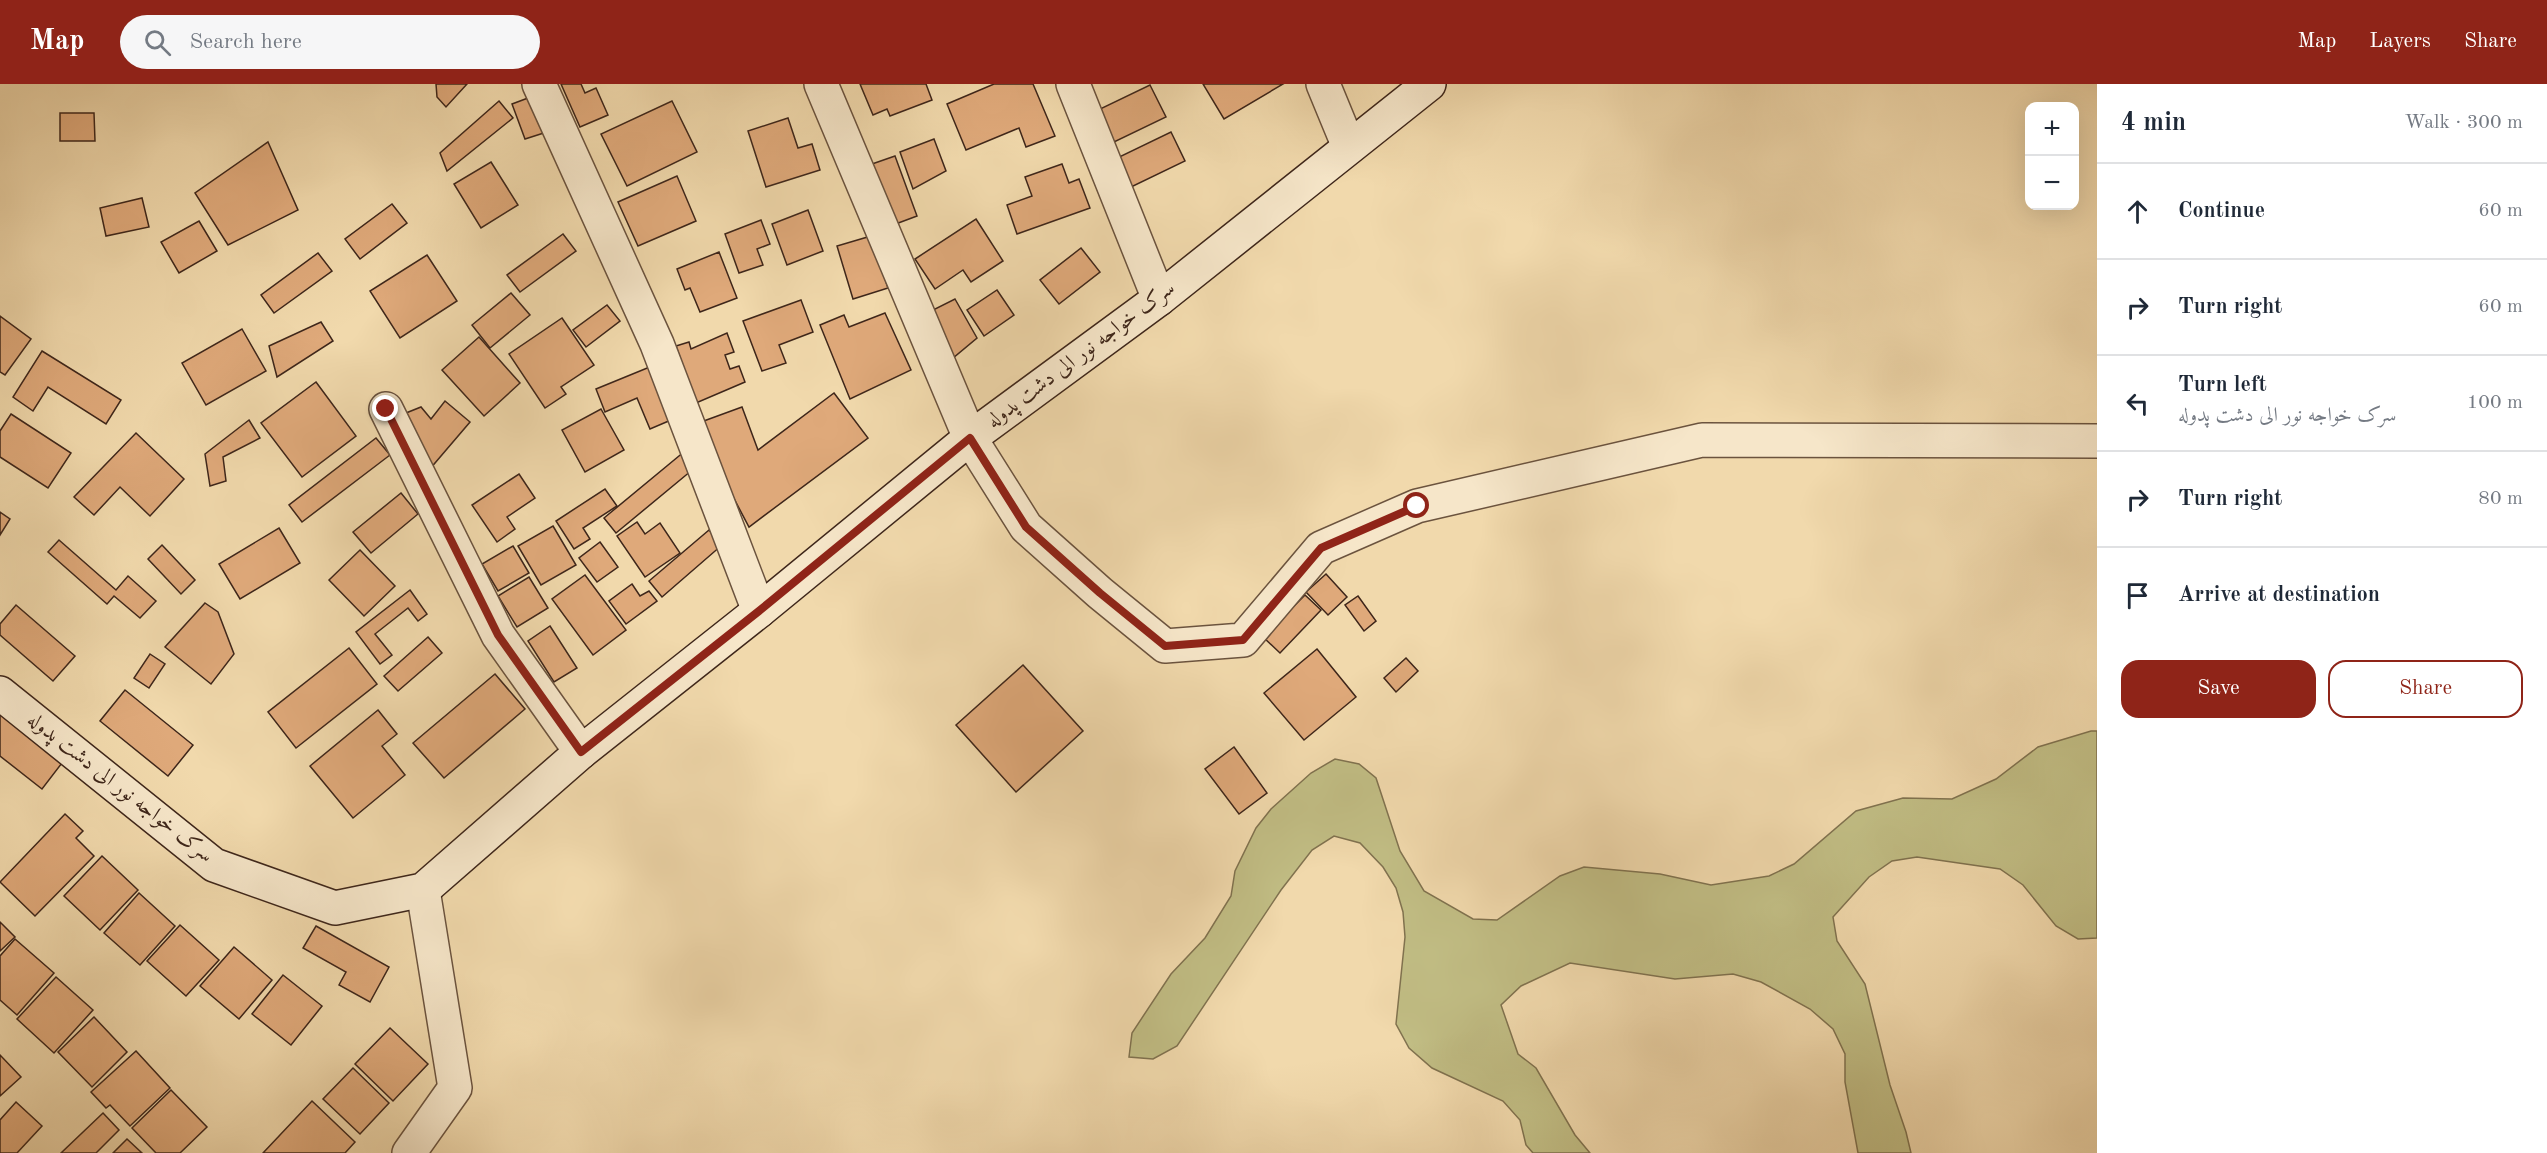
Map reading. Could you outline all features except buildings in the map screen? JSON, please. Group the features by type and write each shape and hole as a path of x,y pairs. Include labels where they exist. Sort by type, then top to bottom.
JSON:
{"street":[{"path":"539,84 657,344 759,611"},
{"path":"821,84 970,438 1026,527 1100,593 1165,646 1243,640 1321,548 1417,506 1702,441 2097,441"},
{"path":"1073,84 1159,299"},
{"path":"1323,84 1349,147"},
{"name":"سرک خواجه نور الی دشت پدوله","path":"0,693 214,865 335,908 423,890 581,752 759,611 970,438 1159,299 1429,84"},
{"path":"386,409 498,635 581,752"},
{"path":"409,1153 455,1088 423,890"}],"shaded area":[{"path":"2097,731 2097,938 2078,939 2056,926 2023,885 2000,869 1917,857 1892,861 1869,877 1833,917 1837,941 1865,984 1890,1085 1911,1153 1858,1153 1845,1082 1845,1054 1833,1029 1810,1009 1761,982 1733,974 1675,979 1570,963 1521,986 1501,1005 1518,1054 1536,1068 1575,1135 1590,1153 1533,1153 1526,1145 1520,1120 1503,1101 1432,1068 1409,1048 1396,1024 1405,937 1403,912 1396,888 1383,867 1360,843 1334,836 1312,850 1281,890 1177,1046 1153,1059 1129,1057 1132,1033 1171,974 1205,938 1231,896 1235,871 1256,828 1271,809 1311,773 1335,759 1359,764 1376,778 1400,851 1424,891 1473,919 1497,920 1560,876 1584,867 1660,874 1711,885 1769,876 1794,864 1856,811 1903,798 1952,799 1996,779 2038,747"}],"route":[{"path":"386,409 498,635 581,752 759,611 970,438 1026,527 1100,593 1165,646 1243,640 1321,548 1417,506"}]}
